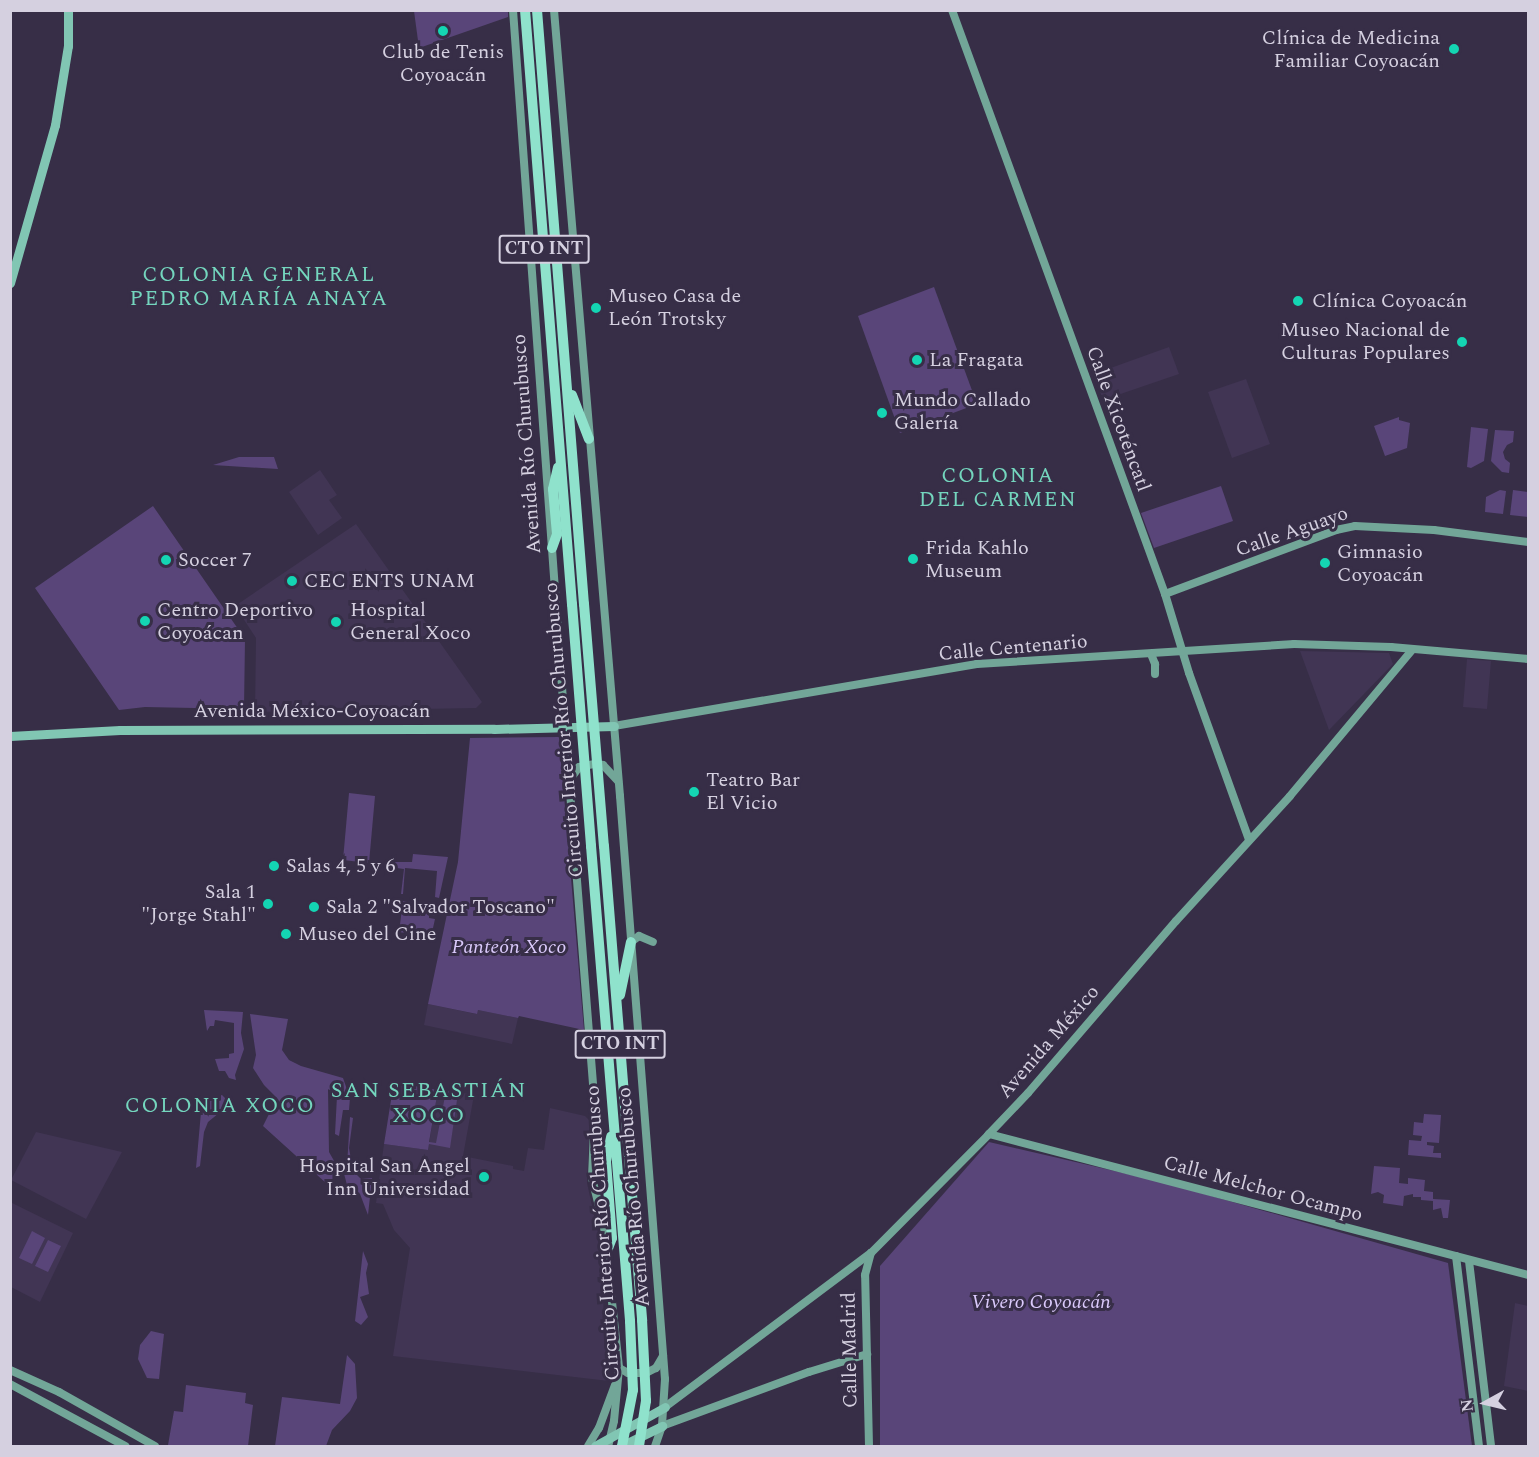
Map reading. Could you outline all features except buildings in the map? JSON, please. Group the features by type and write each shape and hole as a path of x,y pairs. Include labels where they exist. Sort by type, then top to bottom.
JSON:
{"highway":[{"name":"Circuito Interior Río Churubusco","path":"525,10 630,1321 633,1390 622,1446"},
{"name":"Circuito Interior Río Churubusco","path":"537,10 642,1320 646,1388 639,1446"},
{"path":"566,378 589,439"},
{"path":"552,548 557,534 554,489 561,456"},
{"path":"618,1013 631,942"},
{"path":"607,1251 612,1238 606,1161 613,1125"}],"main road":[{"path":"10,283 55,125 68,46 68,10"},
{"name":"Avenida México-Coyoacán","path":"10,736 120,729 614,726"},
{"path":"595,1446 665,1407"},
{"path":"622,1446 662,1426"}],"street":[{"name":"Avenida Río Churubusco","path":"513,10 569,781 596,1108 592,1178 607,1251 619,1371 612,1436 608,1446"},
{"name":"Avenida Río Churubusco","path":"554,10 619,781 663,1356 665,1407 662,1426 655,1446"},
{"name":"Calle Xicoténcatl","path":"952,10 1165,594 1249,840"},
{"name":"Calle Aguayo","path":"1165,594 1336,530 1366,525 1434,530 1528,542"},
{"name":"Calle Centenario","path":"614,726 977,664 1294,645 1416,650 1528,659"},
{"name":"Avenida México","path":"665,1407 871,1253 1028,1093 1176,921 1290,796 1329,746 1416,650"},
{"path":"1151,654 1155,664 1155,674"},
{"path":"569,781 579,767 595,764 603,765 619,781"},
{"path":"631,942 639,936 653,942"},
{"name":"Calle Melchor Ocampo","path":"989,1134 1528,1275"},
{"name":"Calle Madrid","path":"869,1446 865,1275 871,1253"},
{"path":"1453,1255 1479,1446"},
{"path":"1469,1261 1491,1446"},
{"path":"662,1426 809,1371 867,1354"},
{"path":"588,1446 600,1428 619,1371 650,1372 658,1366 663,1356"},
{"path":"10,1370 59,1392 154,1446"},
{"path":"10,1384 125,1446"}],"shaded area":[{"path":"1169,347 1179,374 1103,400 1094,374"},
{"path":"1246,379 1270,444 1232,458 1208,392"},
{"path":"320,470 337,495 329,500 342,518 318,535 289,492"},
{"name":"Hospital General Xoco","path":"356,524 482,702 476,708 255,712 256,638 235,606"},
{"path":"1300,651 1389,653 1393,664 1329,730"},
{"path":"1467,659 1491,661 1487,709 1463,707"},
{"path":"428,1004 476,1014 478,1010 518,1018 512,1044 424,1025"},
{"path":"438,1089 474,1095 463,1156 513,1166 513,1169 524,1171 528,1148 544,1150 550,1108 585,1116 590,1121 587,1183 598,1233 609,1381 393,1356 410,1248 394,1230 383,1204 376,1203 384,1144 428,1150"},
{"path":"36,1132 122,1152 86,1219 11,1180"},
{"path":"10,1202 73,1233 40,1302 11,1287"},
{"path":"1515,1303 1528,1306 1528,1391 1504,1386"}],"green space":[{"name":"Club de Tenis Coyoacán","path":"414,11 508,11 508,17 419,48"},
{"name":"La Fragata","path":"934,287 977,404 900,433 858,316"},
{"path":"1399,417 1399,420 1410,423 1407,448 1385,456 1374,426"},
{"path":"1471,427 1488,429 1484,461 1471,468 1467,467"},
{"path":"1495,430 1514,431 1513,442 1507,445 1503,452 1505,459 1510,463 1509,473 1502,472 1491,461"},
{"path":"239,457 274,457 278,469 213,465"},
{"path":"1221,486 1233,521 1154,548 1141,513"},
{"path":"1500,490 1506,491 1503,514 1485,512 1486,497"},
{"path":"1513,490 1528,492 1528,517 1510,515"},
{"name":"Centro Deportivo Coyoácan","path":"153,506 245,639 244,709 145,707 119,710 35,588"},
{"name":"Panteón Xoco","path":"559,737 584,1030 519,1016 518,1018 478,1010 477,1014 428,1004 458,862 470,738"},
{"path":"349,793 375,796 369,863 343,860"},
{"path":"413,854 448,857 439,898 435,897 437,871 405,868 403,894 401,894 404,869 389,867 390,862 412,862"},
{"path":"403,901 438,905 436,916 429,915 429,918 435,919 431,937 399,932"},
{"path":"204,1010 243,1012 241,1033 244,1049 235,1075 236,1080 229,1078 225,1071 219,1071 215,1059 229,1058 229,1054 234,1053 234,1023 215,1020 214,1026 210,1026 207,1031"},
{"path":"250,1014 288,1019 282,1050 289,1060 301,1066 343,1078 350,1098 349,1110 343,1110 339,1136 335,1134 337,1096 328,1089 329,1152 337,1166 334,1181 337,1193 263,1126 277,1098 264,1085 253,1068 256,1055"},
{"path":"402,1084 438,1090 429,1142 436,1143 446,1091 458,1093 450,1148 429,1144 428,1150 384,1144 392,1094 396,1087"},
{"path":"222,1095 236,1109 219,1113 208,1122 204,1132 200,1166 196,1168 202,1101"},
{"path":"1424,1114 1441,1115 1439,1143 1427,1142 1427,1145 1434,1146 1433,1153 1441,1153 1441,1158 1408,1155 1409,1140 1421,1141 1422,1136 1413,1135 1414,1122 1423,1123"},
{"path":"350,1117 353,1118 349,1148 353,1171 361,1179 372,1178 368,1215 360,1194 347,1185 342,1166 347,1166"},
{"name":"Vivero Coyoacán","path":"989,1142 1162,1182 1448,1263 1472,1446 880,1446 880,1266"},
{"path":"1374,1166 1400,1168 1399,1183 1408,1184 1408,1178 1425,1180 1424,1191 1433,1192 1433,1199 1450,1200 1448,1218 1443,1218 1441,1208 1433,1210 1433,1201 1421,1200 1421,1197 1413,1197 1413,1194 1404,1196 1403,1206 1383,1203 1384,1195 1378,1192 1371,1194"},
{"path":"32,1231 45,1238 32,1264 19,1258"},
{"path":"48,1240 61,1246 48,1272 35,1266"},
{"path":"363,1251 368,1264 366,1273 369,1294 360,1297 368,1317 361,1325 355,1321"},
{"path":"151,1331 164,1334 159,1379 147,1378 138,1359 140,1345"},
{"path":"347,1355 355,1364 357,1398 350,1411 332,1430 326,1446 275,1446 282,1397 340,1404"},
{"path":"186,1385 246,1393 245,1403 253,1405 248,1446 168,1445 174,1411 183,1412"}],"place":[{"name":"Club de Tenis Coyoacán","path":"443,31"},
{"name":"Clínica de Medicina Familiar Coyoacán","path":"1454,49"},
{"name":"Clínica Coyoacán","path":"1298,301"},
{"name":"Museo Casa de León Trotsky","path":"596,308"},
{"name":"Museo Nacional de Culturas Populares","path":"1462,342"},
{"name":"La Fragata","path":"917,360"},
{"name":"Mundo Callado Galería","path":"882,413"},
{"name":"Frida Kahlo Museum","path":"913,559"},
{"name":"Soccer 7","path":"166,560"},
{"name":"Gimnasio Coyoacán","path":"1325,563"},
{"name":"CEC ENTS UNAM","path":"292,581"},
{"name":"Centro Deportivo Coyoácan","path":"145,621"},
{"name":"Hospital General Xoco","path":"336,622"},
{"name":"Teatro Bar El Vicio","path":"694,792"},
{"name":"Salas 4, 5 y 6","path":"274,866"},
{"name":"Sala 1 \"Jorge Stahl\"","path":"268,904"},
{"name":"Sala 2 \"Salvador Toscano\"","path":"314,907"},
{"name":"Museo del Cine","path":"286,934"},
{"name":"Hospital San Angel Inn Universidad","path":"484,1177"}],"district":[{"name":"COLONIA GENERAL PEDRO MARÍA ANAYA","path":"259,287"},
{"name":"COLONIA DEL CARMEN","path":"998,488"},
{"name":"SAN SEBASTIÁN XOCO","path":"429,1102"},
{"name":"COLONIA XOCO","path":"220,1106"}]}
